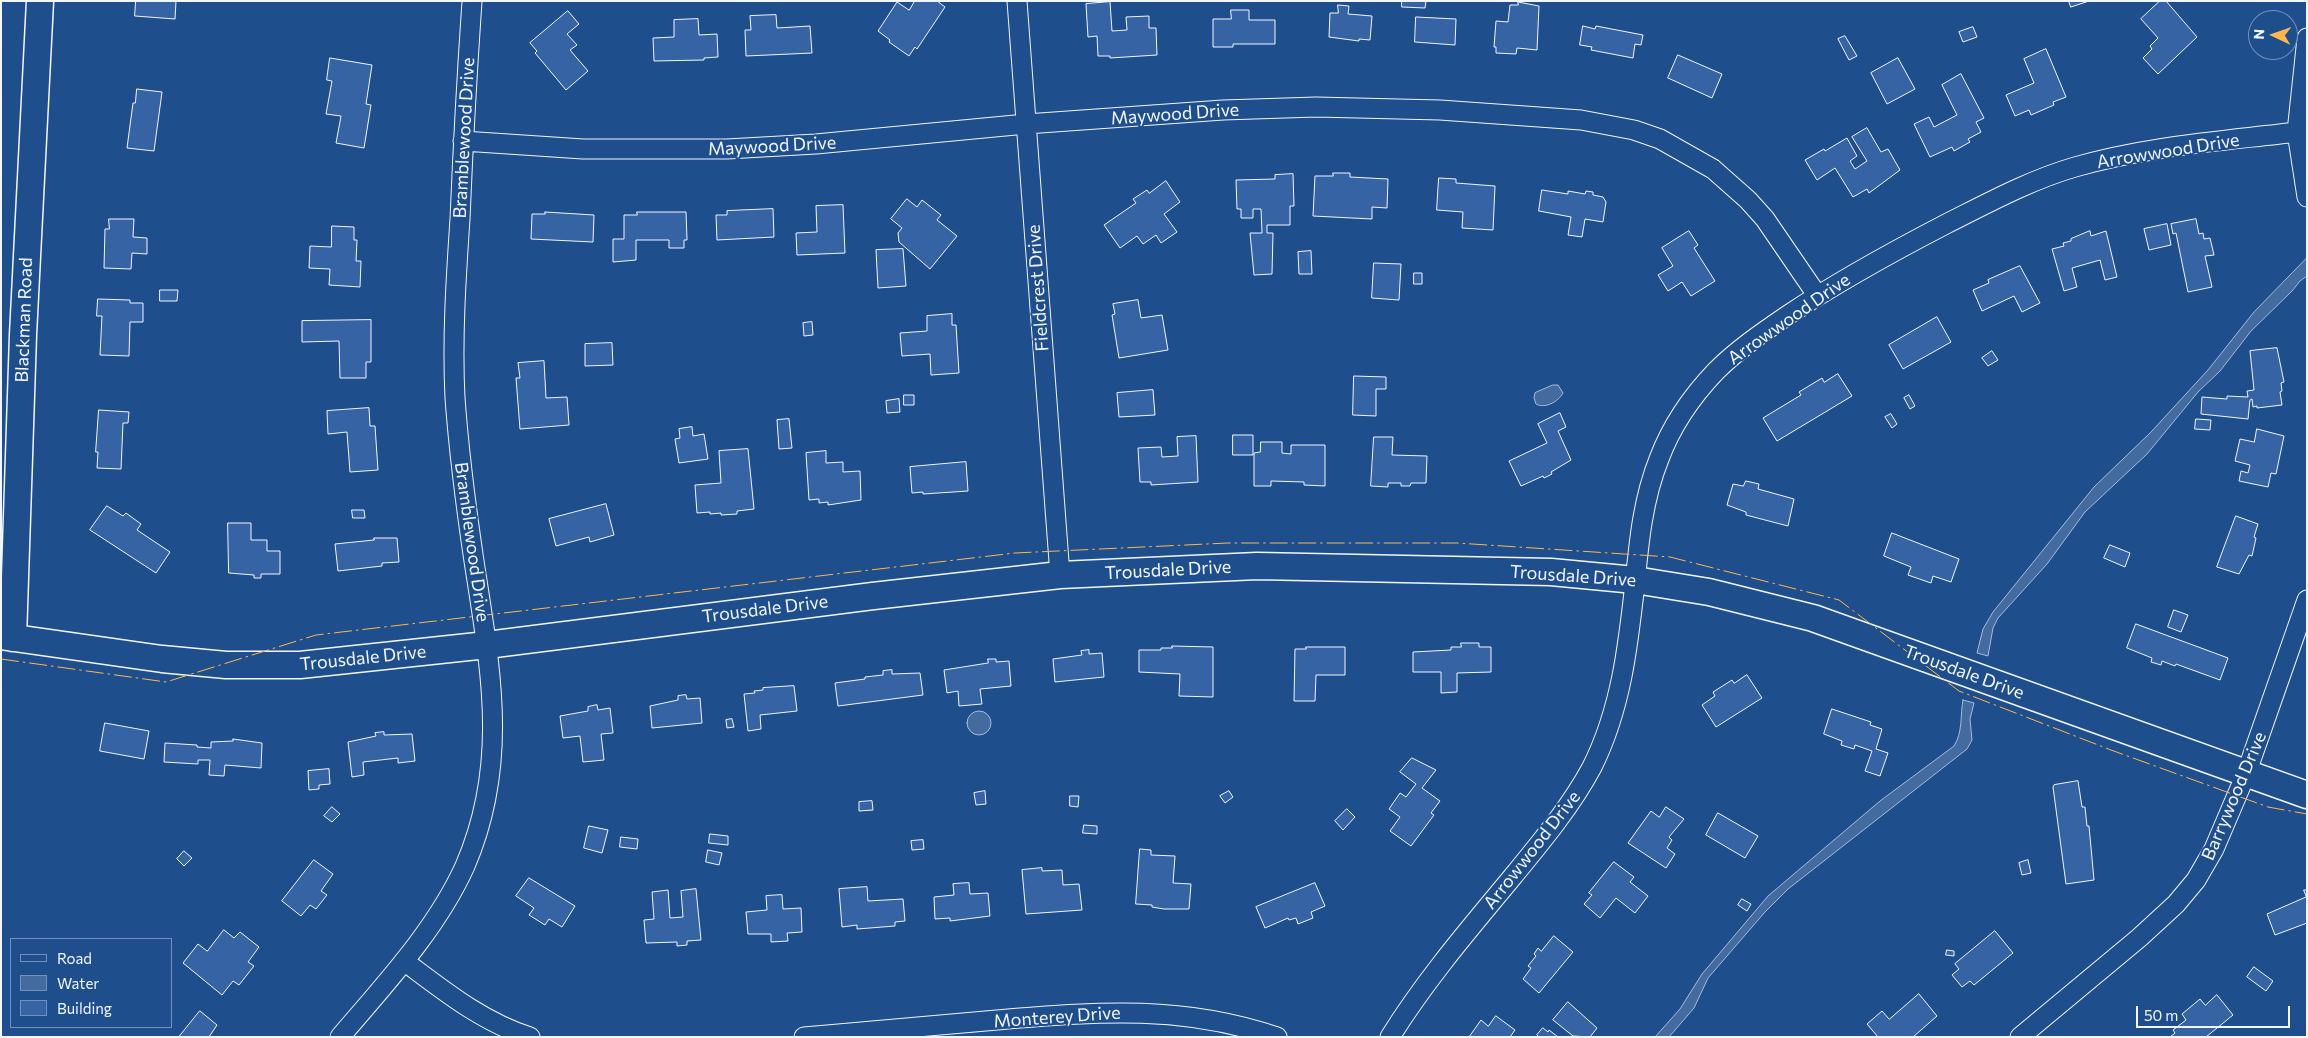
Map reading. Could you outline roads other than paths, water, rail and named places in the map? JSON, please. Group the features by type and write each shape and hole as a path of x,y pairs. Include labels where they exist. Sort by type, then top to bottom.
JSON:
{"street":[{"name":"Blackman Road","path":"7,637 21,424 23,335 40,1"},
{"name":"Bramblewood Drive","path":"340,1037 404,961 451,893 474,842 487,799 492,763 493,730 487,645 464,493 455,394 456,281 472,1"},
{"name":"Fieldcrest Drive","path":"1016,1 1060,575"},
{"path":"2307,38 2297,132 2307,197"},
{"name":"Maywood Drive","path":"463,141 584,149 727,149 816,144 1026,124 1223,110 1316,107 1525,115 1572,119 1619,126 1647,134 1698,159 1725,178 1765,219 1817,295"},
{"name":"Arrowwood Drive","path":"1390,1037 1454,948 1561,816 1592,767 1617,705 1628,640 1642,515 1652,479 1667,441 1689,405 1717,370 1746,345 1817,295 1903,246 2008,193 2059,172 2136,153 2297,132"},
{"path":"1,504 6,491 21,424"},
{"name":"Trousdale Drive","path":"7,637 162,659 226,665 300,665 487,645 872,596 1060,575 1257,566 1551,572 1635,580 1709,592 1813,618 2307,795"},
{"name":"Barrywood Drive","path":"2020,1037 2139,938 2184,896 2214,849 2246,774 2307,600"},
{"path":"404,961 474,1012 505,1028 530,1037"},
{"name":"Monterey Drive","path":"804,1037 1120,1012 1196,1016 1228,1022 1277,1037"}],"water":[{"path":"2307,258 2307,276 2251,331 2220,371 2198,392 2147,454 2085,512 2047,564 1998,618 1993,628 1988,656 1977,653 1983,629 1993,612 2094,487 2151,432 2208,370 2254,312"},
{"path":"1553,385 1558,385 1563,393 1561,396 1555,402 1547,405 1536,404 1535,393"},
{"path":"1963,700 1974,703 1970,719 1972,740 1967,749 1788,889 1765,912 1708,978 1694,1008 1669,1037 1655,1037 1680,1009 1702,974 1768,896 1880,801 1954,746 1960,730"},
{"path":"979,711 987,715 991,723 987,731 979,735 971,731 967,723 971,715"}]}
